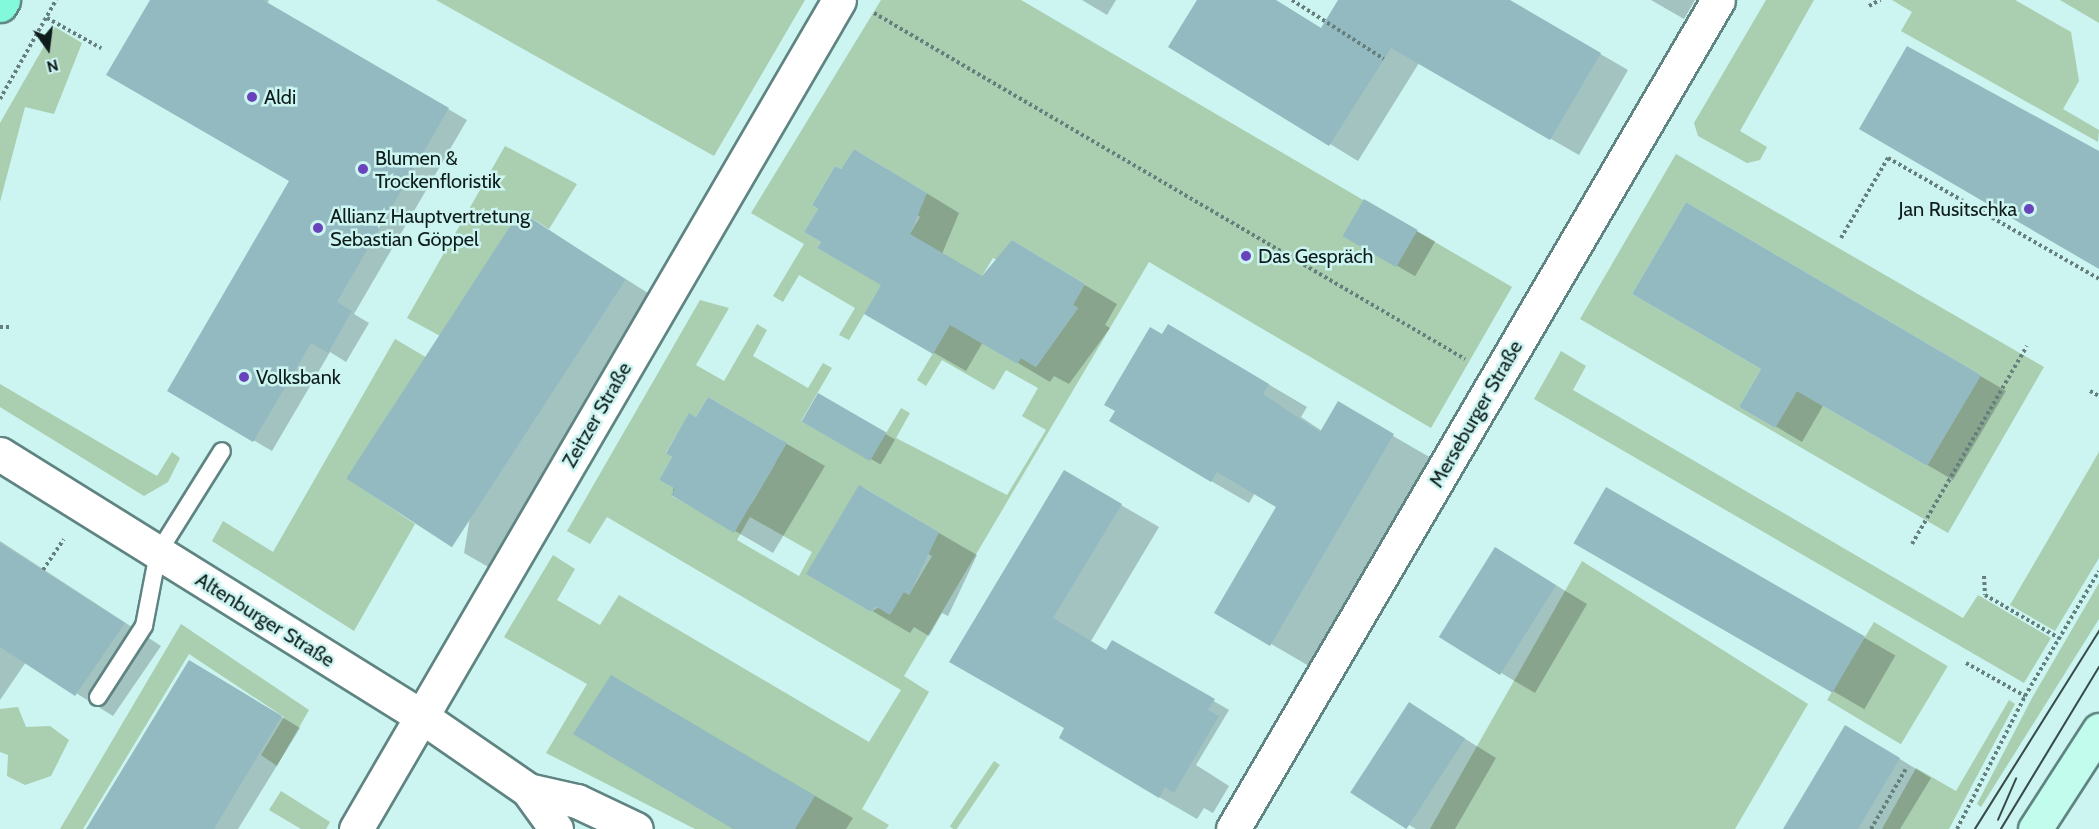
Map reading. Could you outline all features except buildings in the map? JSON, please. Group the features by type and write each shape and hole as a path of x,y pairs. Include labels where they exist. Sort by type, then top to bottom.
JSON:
{"main road":[{"path":"0,5 3,0"}],"street":[{"name":"Merseburger Straße","path":"1233,829 1718,0"},
{"name":"Zeitzer Straße","path":"356,829 418,714 851,3"},
{"name":"Altenburger Straße","path":"0,454 418,714 528,790 556,829"},
{"path":"2035,829 2099,730"},
{"name":"Altenburger Straße","path":"528,790 577,801 636,829"}],"lane":[{"path":"98,697 144,626 158,553 222,451"}],"path":[{"path":"0,99 56,0"},
{"path":"1292,0 1384,59"},
{"path":"1869,6 1880,0"},
{"path":"851,3 1497,377"},
{"path":"47,18 101,48"},
{"path":"1841,238 1888,158 2099,279"},
{"path":"0,327 12,327"},
{"path":"1912,544 2027,346"},
{"path":"2090,391 2099,396"},
{"path":"1957,829 2025,696 2099,571"},
{"path":"1984,576 1985,595 2059,638"},
{"path":"1966,663 2025,696"},
{"path":"1871,829 1907,767"}],"green space":[{"path":"436,0 805,0 714,156"},
{"path":"881,0 1021,0 1512,287 1431,428 1149,262 904,676 929,692 862,809 889,825 886,829 695,829 546,753 587,684 504,637 553,555 575,569 557,600 600,625 619,595 869,742 901,690 607,517 590,544 567,531 700,300 729,308 696,365 724,381 757,324 767,330 753,356 808,388 823,363 832,368 801,421 870,460 901,408 910,413 896,438 1007,495 1046,430 1022,416 1038,388 1006,370 994,390 942,360 926,386 917,380 949,326 880,287 849,340 839,335 855,308 799,275 783,302 773,296 804,244 751,213","holes":["854,149 927,193 915,213 920,217 897,256 859,272 817,248 821,242 804,232 818,209 812,205 835,166 841,169","1012,240 1085,284 1073,305 1078,308 1036,367 1021,358 1017,364 975,339 969,297 993,258 999,261","708,397 782,440 775,464 752,503 714,520 672,496 675,489 659,480 672,457 666,452 689,414 696,417","866,489 939,532 927,553 932,556 909,595 904,592 871,612 829,587 853,509","750,517 812,552 799,576 737,540"]},
{"path":"1766,0 1814,0 1740,131 1767,147 1760,160 1747,163 1698,136 1694,123"},
{"path":"1892,0 2015,0 2071,32 2079,81 2063,109 2099,130 2098,142 1901,31 1912,12"},
{"path":"2060,0 2099,0 2099,23 2082,13"},
{"path":"55,27 82,43 54,114 25,107 0,202 0,123"},
{"path":"505,146 577,184 549,229 520,211 442,337 407,318"},
{"path":"1676,154 2044,367 1948,533 1580,319","holes":["1686,202 1981,375 1927,466 1797,391 1775,428 1739,407 1761,369 1632,294"]},
{"path":"395,339 429,359 357,485 415,524 354,631 212,541 223,521 273,552"},
{"path":"1561,351 1586,366 1573,390 1963,618 1978,595 2051,638 2024,683 1534,399"},
{"path":"0,384 157,476 172,452 180,458 168,482 144,496 0,407"},
{"path":"2099,452 2099,558 2055,631 2010,605"},
{"path":"1582,561 1808,704 1735,829 1430,829"},
{"path":"2099,583 2099,619 1981,807 1977,804 2032,698"},
{"path":"1874,622 1948,666 1901,744 1827,700"},
{"path":"181,624 309,710 277,766 261,755 284,717 189,654 83,829 60,829"},
{"path":"2009,700 2015,704 1949,829 1882,829 1916,768 1956,791"},
{"path":"18,707 26,727 50,726 69,740 51,776 25,785 7,776 8,755 0,752 0,709"},
{"path":"994,761 1000,765 957,829 950,826"},
{"path":"281,791 330,822 326,829 301,829 269,810"}],"tram line":[{"path":"1975,829 2099,631"},
{"path":"2001,829 2099,667"},
{"path":"1998,820 2016,779"}],"place":[{"name":"Aldi","path":"252,97"},
{"name":"Blumen & Trockenfloristik","path":"363,169"},
{"name":"Jan Rusitschka","path":"2029,209"},
{"name":"Allianz Hauptvertretung Sebastian Göppel","path":"318,228"},
{"name":"Das Gespräch","path":"1246,256"},
{"name":"Volksbank","path":"244,377"}]}
